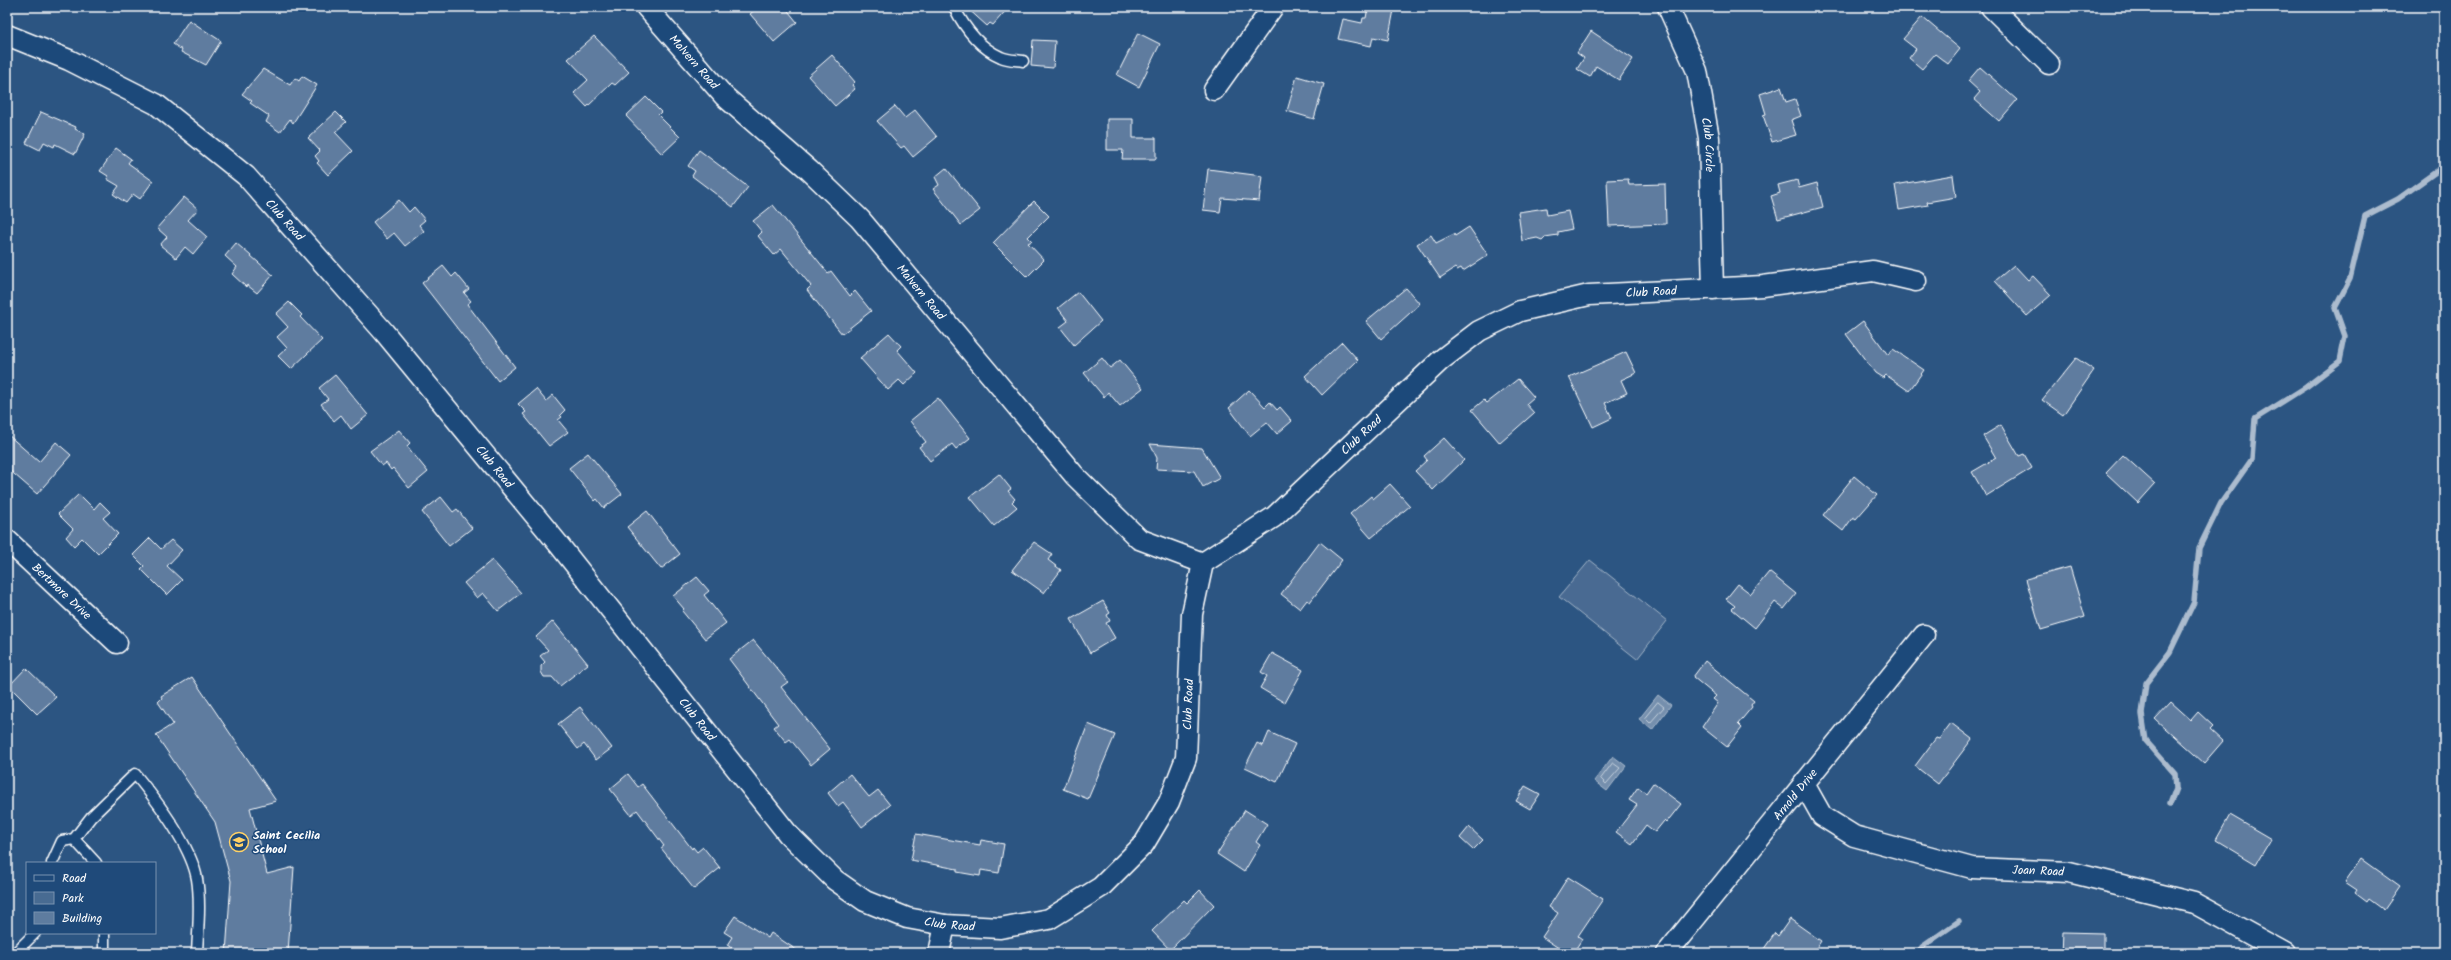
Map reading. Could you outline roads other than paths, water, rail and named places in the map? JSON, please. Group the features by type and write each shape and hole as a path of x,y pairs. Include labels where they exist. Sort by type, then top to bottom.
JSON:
{"street":[{"name":"Malvern Road","path":"646,7 724,96 809,170 860,219 1075,476 1139,539 1203,563"},
{"path":"1214,90 1273,7"},
{"name":"Club Circle","path":"1668,7 1696,70 1709,138 1713,289"},
{"path":"1991,7 2049,64"},
{"name":"Club Road","path":"7,35 69,60 156,104 246,176 384,332 550,534 788,834 835,880 865,901 907,918 945,925 1000,928 1049,919 1101,887 1144,844 1169,802 1186,758 1192,614 1203,563 1274,517 1441,360 1479,331 1520,311 1589,295 1763,286 1873,271 1916,281"},
{"name":"Bertmore Drive","path":"7,540 117,643"},
{"name":"Arnold Drive","path":"1667,953 1924,635"},
{"name":"Joan Road","path":"1804,784 1822,816 1854,836 1972,868 2069,872 2194,903 2285,953"},
{"path":"939,953 945,925"}],"lane":[{"path":"954,7 961,21 980,43 1001,57 1022,61"},
{"path":"52,862 62,840 74,839 91,816 135,774 159,803 188,853 197,879 197,953"},
{"path":"74,839 95,862"},
{"path":"15,953 33,934"},
{"path":"104,934 104,953"}],"water":[{"path":"1658,695 1671,705 1652,730 1639,719"},
{"path":"1613,756 1626,766 1607,791 1594,781"}],"waterway":[{"path":"2170,804 2176,788 2175,774 2146,741 2142,714 2146,683 2170,652 2194,602 2199,548 2221,503 2252,459 2255,419 2306,387 2340,361 2345,336 2335,308 2350,279 2365,216 2398,199 2444,166"},
{"path":"1918,953 1922,947 1959,921"}],"place":[{"name":"Saint Cecilia School","path":"239,842"}]}
